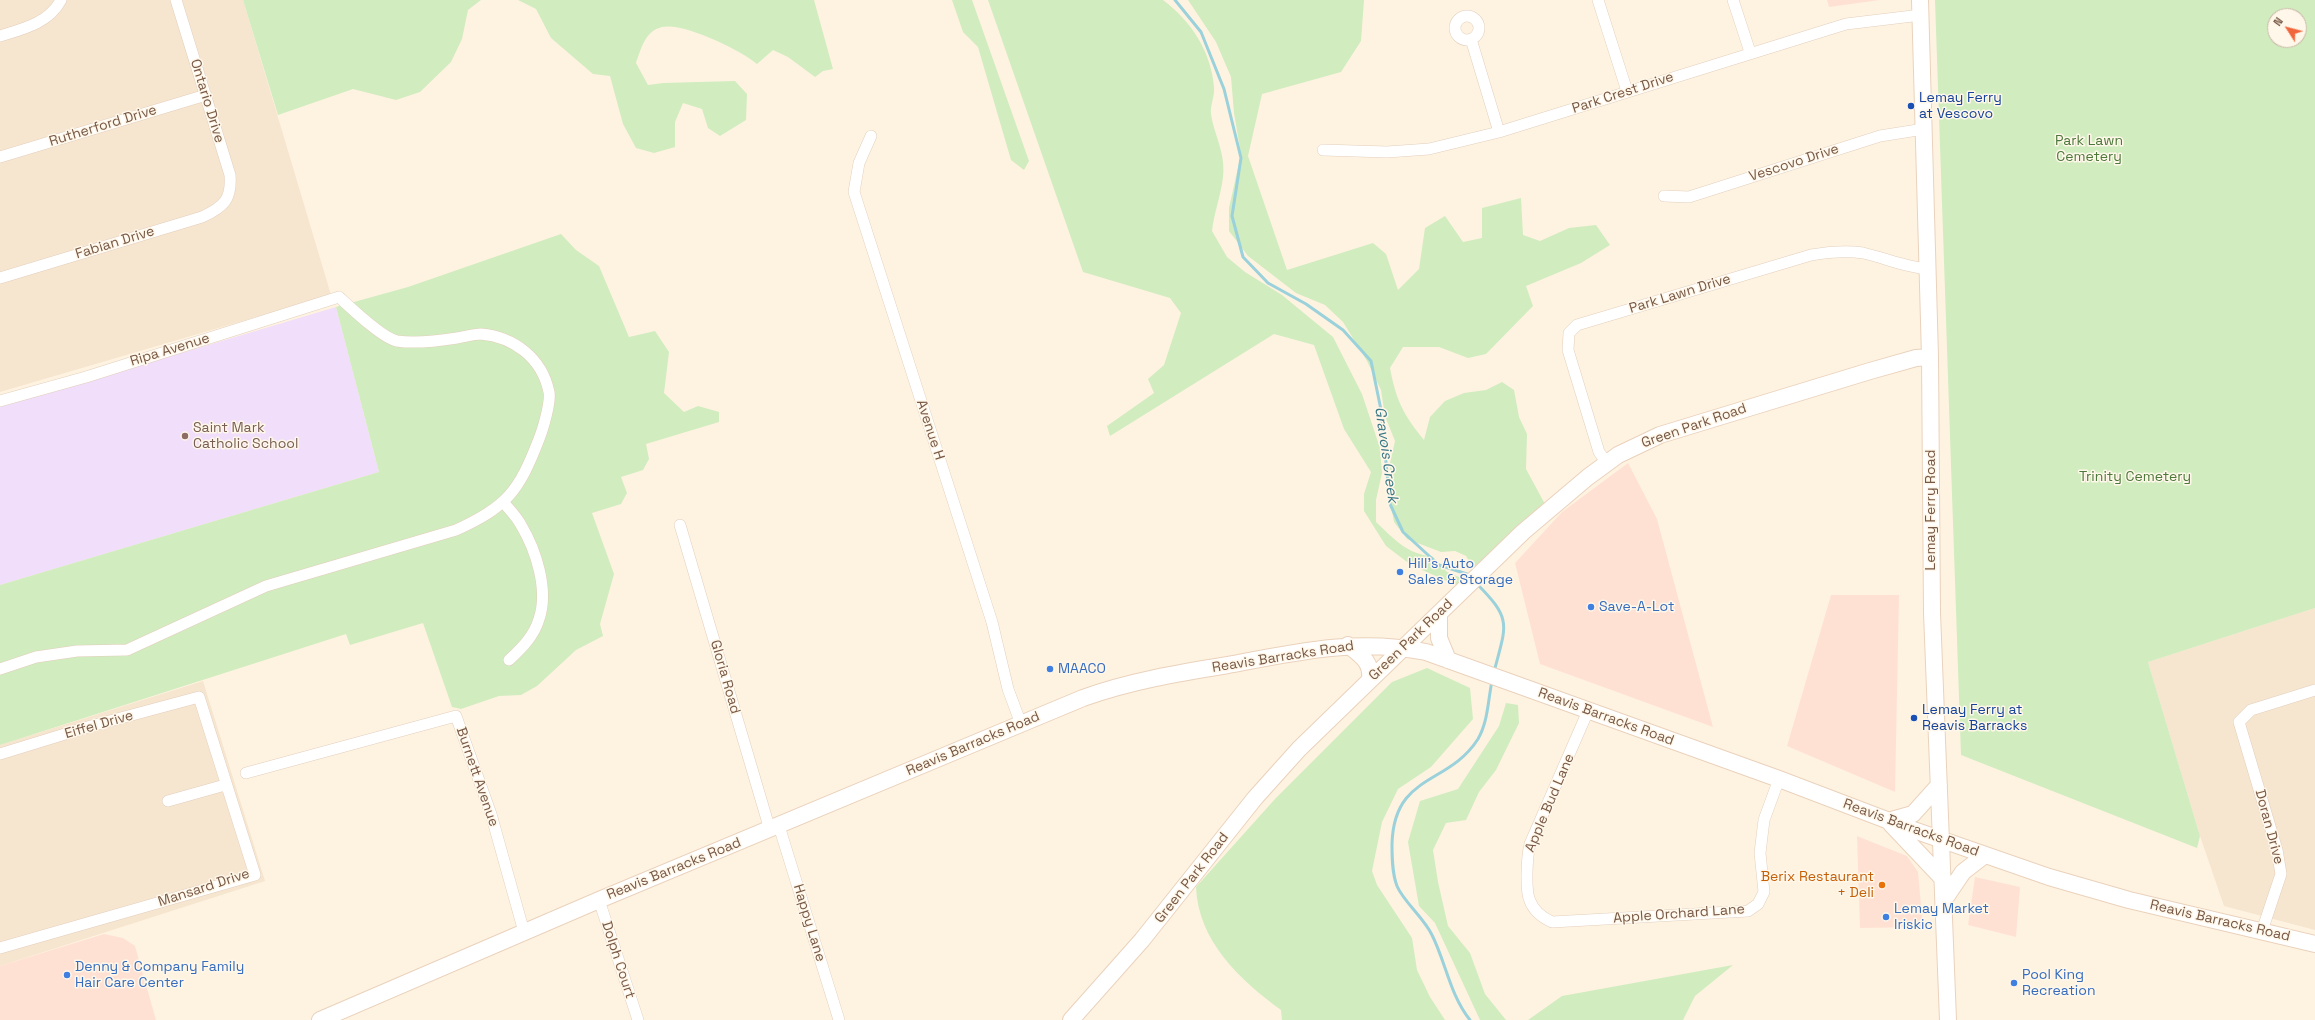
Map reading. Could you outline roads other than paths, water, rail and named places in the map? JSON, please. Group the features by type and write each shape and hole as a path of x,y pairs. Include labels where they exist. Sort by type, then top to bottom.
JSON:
{"main road":[{"name":"Lemay Ferry Road","path":"1921,8 1930,357 1932,613 1944,880 1948,1020"},
{"name":"Green Park Road","path":"1072,1020 1142,940 1273,777 1370,680 1548,510 1607,462 1646,441 1681,428 1870,371 1916,358 1930,357"},
{"path":"1439,614 1439,638 1451,661"},
{"name":"Reavis Barracks Road","path":"320,1020 599,900 1083,698 1130,683 1281,655 1348,645 1405,648 1451,661 1779,779 1888,822 2049,877 2128,900 2315,944"},
{"path":"1348,645 1368,662 1371,670 1370,680"},
{"path":"1939,785 1913,814 1888,822 1944,880"},
{"path":"1944,900 1963,872 1985,855"}],"street":[{"path":"0,36 23,29 44,19 56,10 61,0"},
{"name":"Ontario Drive","path":"176,0 230,175 231,186 225,201"},
{"path":"1592,0 1598,0 1627,92"},
{"path":"1733,0 1750,52"},
{"name":"Park Crest Drive","path":"1323,150 1387,152 1429,149 1499,132 1750,52 1853,22 1921,8"},
{"path":"1471,39 1499,132"},
{"name":"Rutherford Drive","path":"0,157 206,94"},
{"name":"Vescovo Drive","path":"1664,196 1689,197 1880,136 1924,129"},
{"name":"Avenue H","path":"871,136 859,163 854,192 992,622 1008,688 1021,724"},
{"name":"Fabian Drive","path":"0,278 202,217 220,207 225,201"},
{"name":"Park Lawn Drive","path":"1607,462 1599,452 1568,350 1569,333 1577,325 1811,255 1831,252 1864,253 1908,267 1928,270"},
{"name":"Ripa Avenue","path":"0,401 93,374 339,297 365,321 395,341 433,342 480,334 512,341 539,365 550,393 543,429 528,469 504,503"},
{"path":"0,669 36,657 77,651 127,650 266,586 456,530 484,518 504,503 521,524 534,557 543,591 540,619 528,642 509,660"},
{"name":"Gloria Road","path":"680,525 774,828"},
{"name":"Doran Drive","path":"2262,931 2281,874 2278,850 2238,722 2251,710 2315,690"},
{"name":"Eiffel Drive","path":"0,754 91,726 199,697"},
{"name":"Mansard Drive","path":"0,948 255,875 225,785 199,697"},
{"name":"Apple Bud Lane","path":"1542,918 1529,900 1527,859 1530,844 1588,710"},
{"name":"Burnett Avenue","path":"246,773 456,716 491,814 524,932"},
{"name":"Apple Orchard Lane","path":"1542,918 1552,922 1748,911 1758,904 1764,892 1760,854 1764,820 1779,779"},
{"path":"168,801 225,785"},
{"name":"Happy Lane","path":"774,828 839,1020"},
{"name":"Dolph Court","path":"599,900 638,1020"}],"waterway":[{"name":"Gravois Creek","path":"1175,0 1201,32 1224,89 1241,158 1232,216 1243,257 1268,283 1306,304 1343,330 1371,361 1381,410 1390,504 1403,532 1439,565 1467,574 1470,577"},
{"name":"Gravois Creek","path":"1477,584 1497,606 1504,624 1494,672"},
{"name":"Gravois Creek","path":"1470,1020 1453,990 1432,935 1424,922 1404,898 1397,886 1393,870 1392,844 1395,821 1402,804 1412,792 1424,782 1452,765 1466,754 1478,739 1486,718 1492,681"}],"place":[{"name":"Lemay Ferry at Vescovo","path":"1911,106"},
{"name":"Saint Mark Catholic School","path":"185,436"},
{"name":"Hill's Auto Sales & Storage","path":"1400,572"},
{"name":"Save-A-Lot","path":"1591,607"},
{"name":"MAACO","path":"1050,669"},
{"name":"Lemay Ferry at Reavis Barracks","path":"1914,718"},
{"name":"Berix Restaurant + Deli","path":"1882,885"},
{"name":"Lemay Market Iriskic","path":"1886,917"},
{"name":"Denny & Company Family Hair Care Center","path":"67,975"},
{"name":"Pool King Recreation","path":"2014,983"}],"park label":[{"name":"Park Lawn Cemetery","path":"2089,150"},
{"name":"Trinity Cemetery","path":"2135,477"}]}
